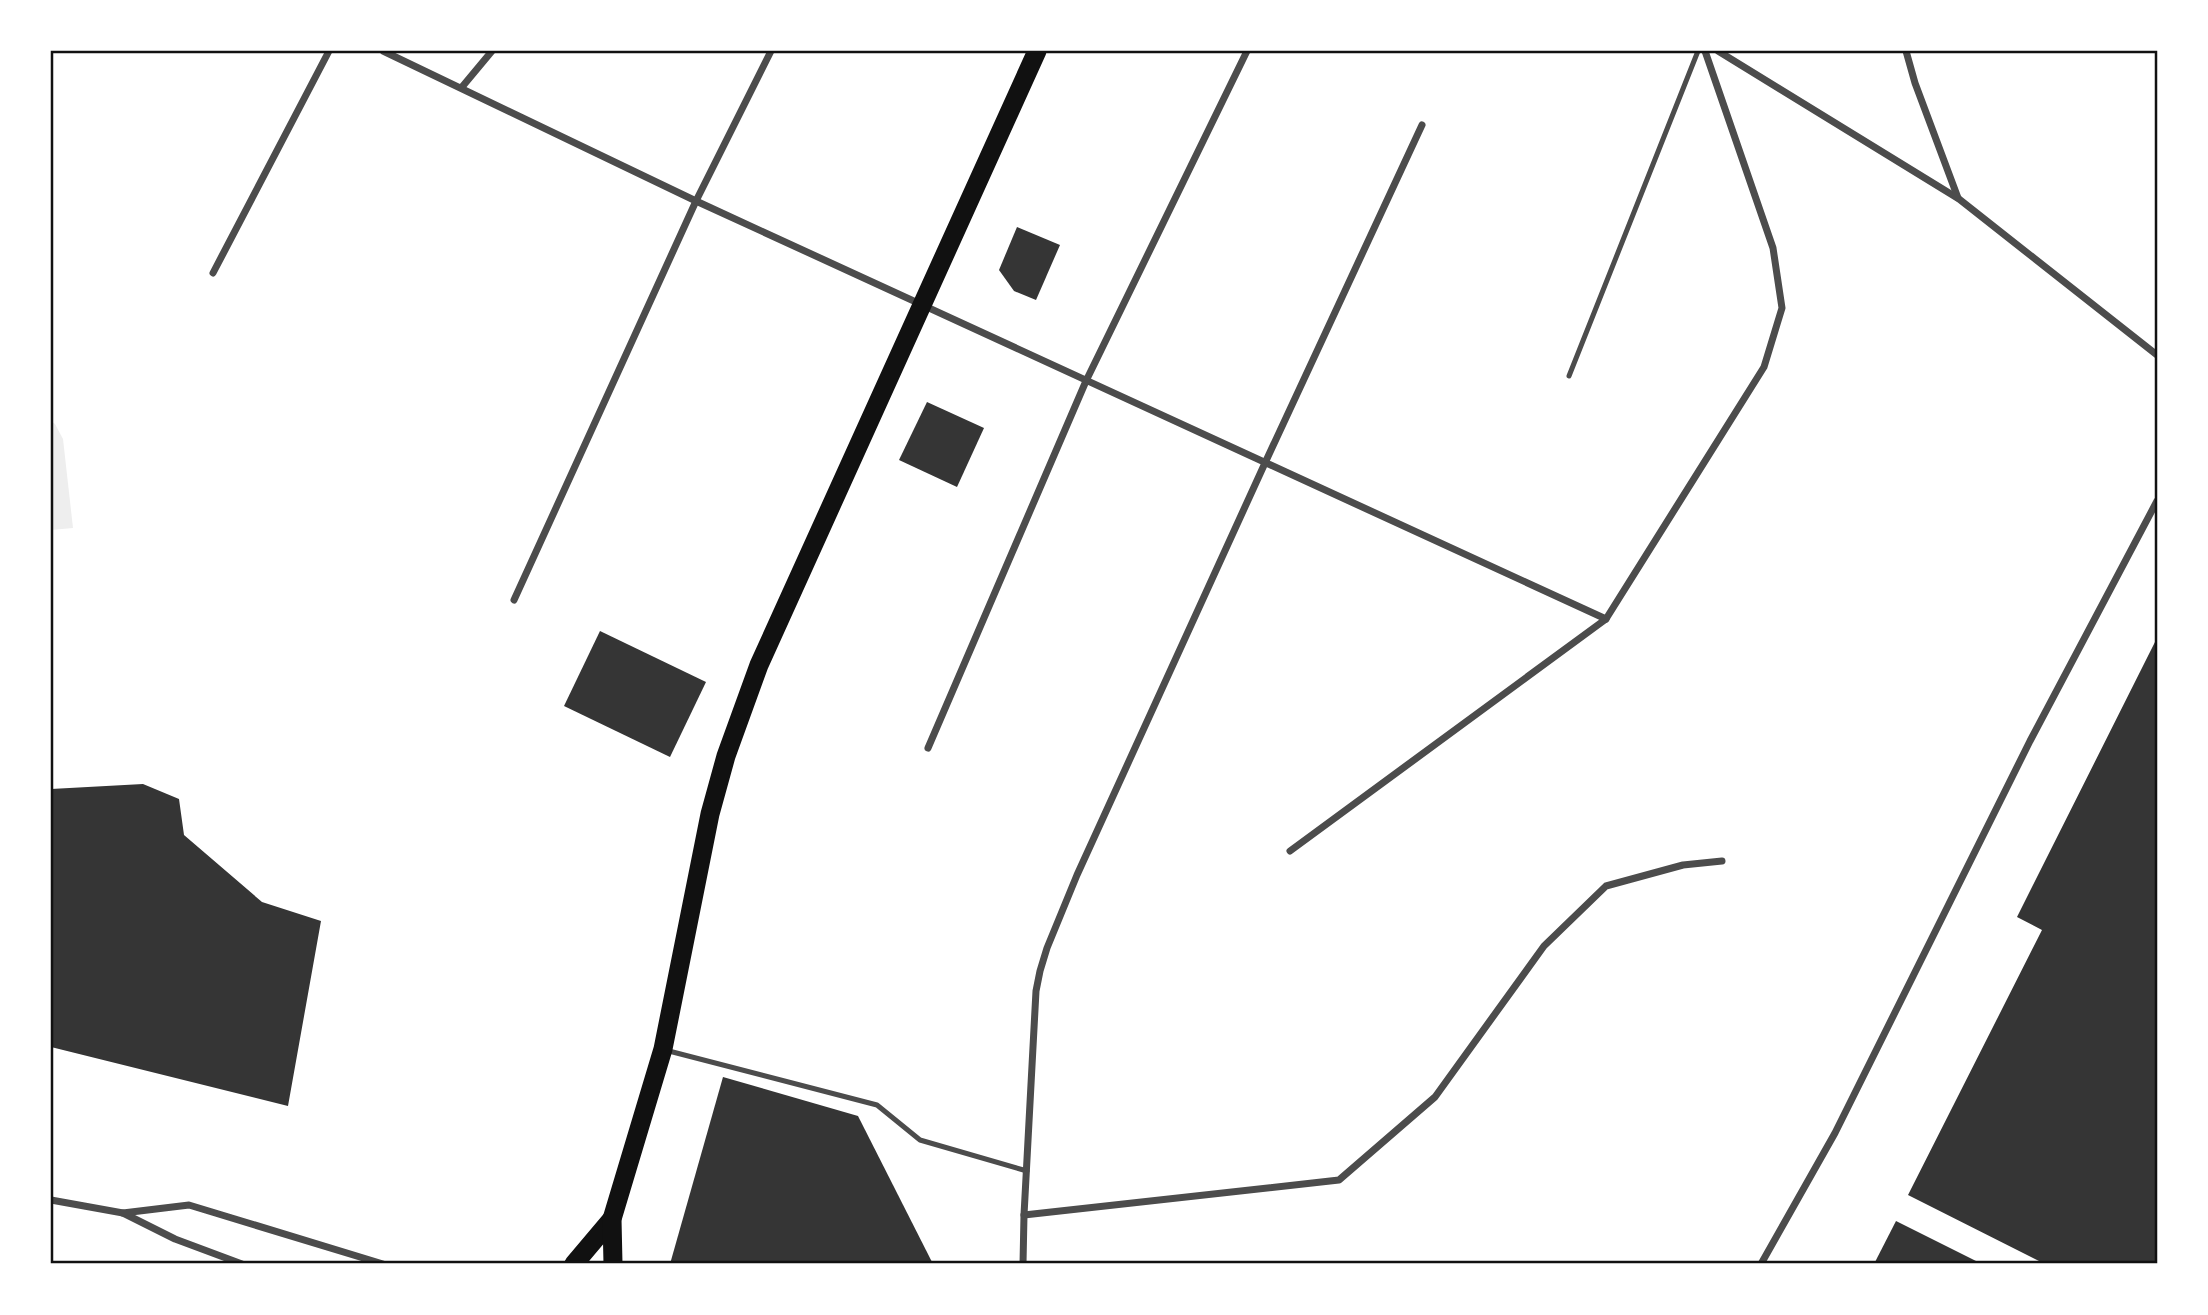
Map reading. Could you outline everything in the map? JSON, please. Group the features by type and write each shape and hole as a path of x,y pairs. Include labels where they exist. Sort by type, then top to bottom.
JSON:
{"highway":[{"path":"613,1264 612,1219 663,1049 710,814 726,756 759,665 1037,51"},
{"path":"574,1264 612,1219"}],"street":[{"path":"213,273 329,51"},
{"path":"383,51 696,201 1606,619"},
{"path":"462,87 492,51"},
{"path":"514,600 696,201 771,51"},
{"path":"928,748 1086,381 1247,51"},
{"path":"1290,851 1606,619 1764,366 1782,308 1773,248 1705,51"},
{"path":"1718,51 1959,199 2157,355"},
{"path":"1906,51 1915,83 1959,199"},
{"path":"1023,1264 1036,992 1047,948 1077,875 1422,125"},
{"path":"1761,1264 1835,1133 2035,731 2157,502"},
{"path":"1024,1215 1339,1180 1435,1097 1544,946 1606,886 1683,865 1722,861"},
{"path":"51,1200 123,1213 175,1239 242,1264"},
{"path":"123,1213 189,1205 383,1264"}],"lane":[{"path":"1569,376 1698,51"},
{"path":"663,1049 877,1105 920,1140 1027,1171"}],"shaded area":[{"path":"51,421 63,439 73,528 51,530"}],"building":[{"path":"1017,227 1060,245 1036,300 1014,291 999,270"},
{"path":"927,402 984,428 957,487 899,460"},
{"path":"600,631 706,682 670,757 564,706"},
{"path":"2157,638 2157,1264 2045,1264 1908,1195 2042,930 2017,917"},
{"path":"143,784 179,799 184,835 262,902 321,921 288,1106 51,1047 51,789"},
{"path":"723,1077 858,1116 933,1264 670,1264"},
{"path":"1896,1221 1982,1264 1874,1264"}]}
